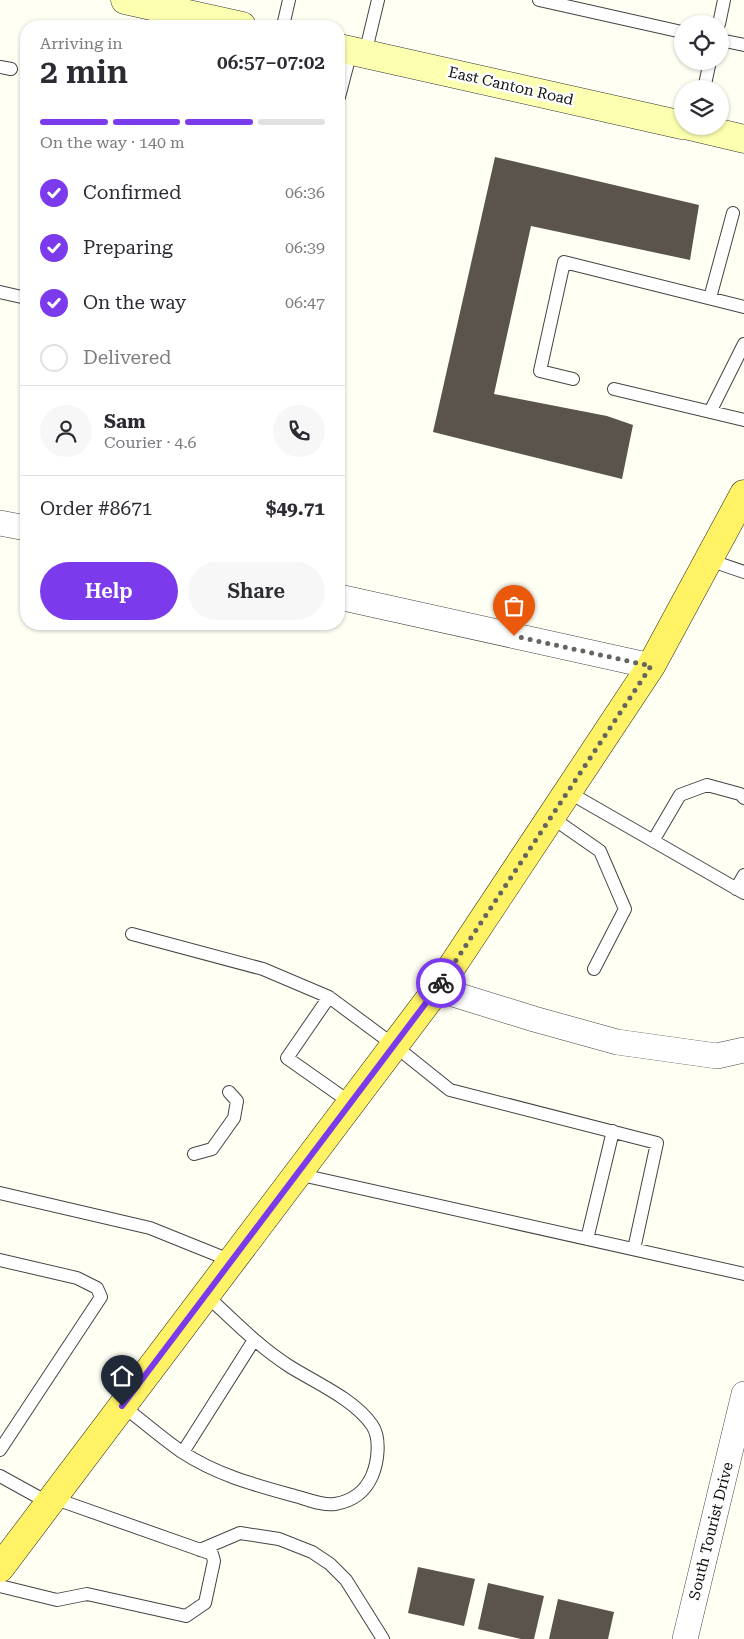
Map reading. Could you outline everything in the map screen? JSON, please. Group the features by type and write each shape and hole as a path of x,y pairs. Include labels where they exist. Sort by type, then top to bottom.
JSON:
{"main road":[{"path":"125,0 181,20"},
{"name":"East Canton Road","path":"351,51 674,122"},
{"name":"East Canton Road","path":"729,135 744,138"},
{"path":"2,1561 51,1500 437,989 651,666 744,494"}],"street":[{"path":"0,523 20,527"},
{"path":"345,598 651,666"},
{"path":"437,989 617,1042 717,1056 744,1050"},
{"name":"South Tourist Drive","path":"685,1639 744,1394"}],"lane":[{"path":"284,20 289,0"},
{"path":"345,74 351,51 378,0"},
{"path":"539,0 674,30"},
{"path":"721,15 724,0"},
{"path":"729,42 744,45"},
{"path":"710,298 733,213"},
{"path":"572,379 540,371 564,262 744,307"},
{"path":"0,292 20,297"},
{"path":"710,412 744,344"},
{"path":"614,389 744,420"},
{"path":"708,560 744,572"},
{"path":"653,841 680,795 707,785 740,794 744,798"},
{"path":"568,792 740,891 744,875"},
{"path":"551,817 600,851 625,909 594,969"},
{"path":"132,934 263,969 329,997 450,1090 658,1143 634,1250"},
{"path":"329,997 287,1058 350,1103"},
{"path":"194,1154 212,1149 234,1118 237,1101 229,1092"},
{"path":"587,1239 613,1131"},
{"path":"297,1174 744,1274"},
{"path":"0,1193 150,1228 232,1261"},
{"path":"0,1260 77,1278 97,1288 101,1296 0,1450"},
{"path":"122,1406 182,1452 212,1469 236,1479 318,1502 334,1504 353,1499 364,1491 377,1463 378,1445 374,1427 361,1410 289,1366 254,1340 206,1295"},
{"path":"182,1452 254,1340"},
{"path":"0,1476 51,1500 212,1554 214,1561 205,1603 186,1616 88,1594 57,1600 0,1586"},
{"path":"200,1550 240,1533 279,1539 312,1552 330,1564 346,1580 383,1639"}],"building":[{"path":"495,157 699,205 690,260 531,226 494,394 607,416 633,425 622,479 433,432"},
{"path":"418,1567 475,1579 464,1626 408,1613"},
{"path":"488,1583 544,1596 534,1639 521,1639 478,1629"},
{"path":"558,1599 614,1612 608,1639 549,1639"}],"way so far":[{"path":"441,983 651,666 514,636"}],"route":[{"path":"122,1406 441,983"}]}
